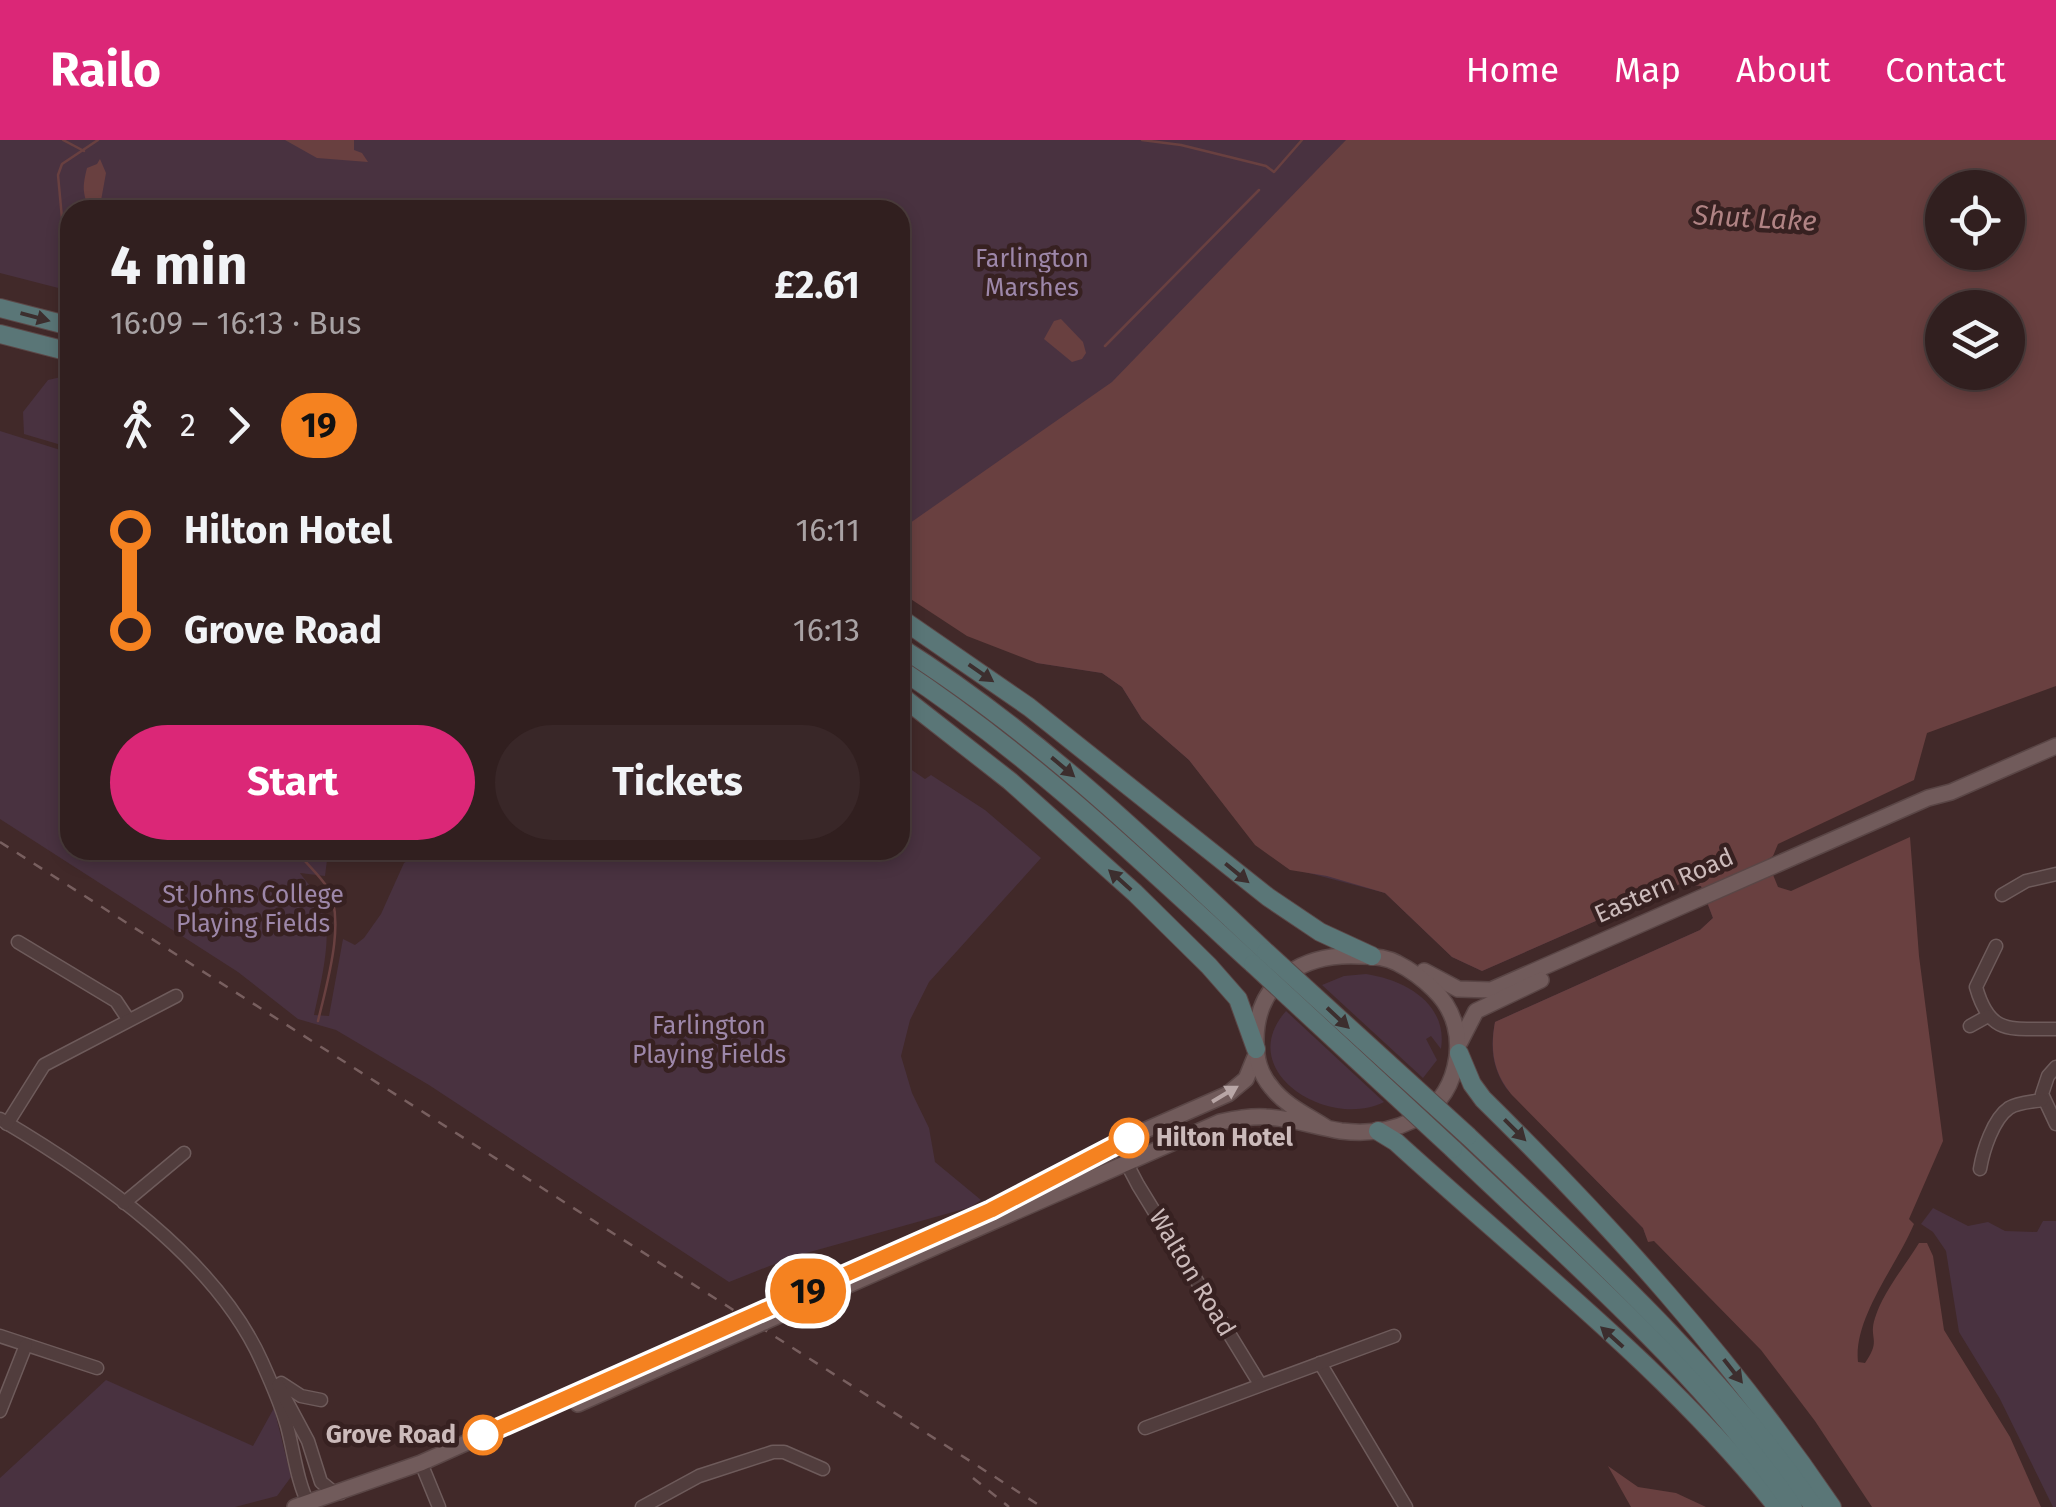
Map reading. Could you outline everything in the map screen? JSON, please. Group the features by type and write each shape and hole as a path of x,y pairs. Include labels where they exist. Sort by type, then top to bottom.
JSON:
{"highway":[{"path":"0,308 60,323"},
{"path":"0,334 60,349"},
{"path":"910,625 1029,707 1268,898 1320,932 1372,956"},
{"path":"910,653 1020,732 1091,790 1453,1150 1692,1379 1793,1507"},
{"path":"910,676 956,706 1070,796 1468,1136 1704,1367 1814,1507"},
{"path":"910,703 1010,781 1135,893 1208,966 1238,998 1256,1053"},
{"path":"1459,1049 1472,1084 1483,1099 1641,1262 1729,1364 1832,1507"},
{"path":"1378,1131 1396,1142 1661,1380 1721,1440 1777,1507"}],"main road":[{"name":"Eastern Road","path":"1396,963 1428,973 1452,987 1485,992 1932,806 1951,792 2056,746"},
{"name":"Eastern Road","path":"1459,1049 1470,1018 1481,1008 1656,922"},
{"path":"312,1505 423,1468 760,1317 1234,1119 1266,1117 1328,1128 1378,1131 1416,1120 1432,1108 1448,1087 1459,1049 1454,1022 1445,1002 1432,988 1396,963 1372,956 1328,957 1282,976 1264,1000 1256,1026 1256,1053 1246,1079 1228,1094 1116,1144 991,1210 760,1317"},
{"path":"1256,1053 1273,1090 1328,1128"},
{"path":"312,1505 423,1468"}],"street":[{"path":"2002,896 2026,881 2056,874"},
{"path":"18,942 107,995 128,1019"},
{"path":"1996,946 1976,987 1988,1016 2011,1030 2056,1029"},
{"path":"176,996 44,1065 4,1122 79,1169 124,1203 200,1274 234,1314 293,1419 312,1505"},
{"path":"1970,1026 1988,1016"},
{"path":"2056,1067 2046,1082 2042,1100 2056,1124"},
{"path":"1980,1169 1984,1150 2004,1113 2042,1100"},
{"name":"Walton Road","path":"1116,1144 1260,1384"},
{"path":"124,1203 184,1153"},
{"path":"0,1336 97,1368"},
{"path":"1145,1428 1394,1336"},
{"path":"0,1412 26,1346"},
{"path":"260,1358 290,1390 310,1398 293,1419"},
{"path":"1320,1363 1406,1507"},
{"path":"270,1370 321,1482 332,1492 341,1493"},
{"path":"642,1507 699,1476 772,1452 784,1452 823,1469"},
{"path":"423,1468 439,1507"}],"green space":[{"name":"Farlington Marshes","path":"0,140 1519,140 1603,749 1735,924 1646,1236 1643,1228 1506,1088 1495,1064 1493,1031 1495,1022 1700,930 1713,918 1701,886 1680,884 1482,971 1452,957 1385,893 1286,867 1252,840 1189,760 1142,719 1122,687 1102,673 1037,663 910,580 910,200 60,200 60,288 0,273"},
{"path":"60,377 60,445 24,434 23,412 48,380"},
{"name":"Farlington Playing Fields","path":"0,431 60,450 60,858 0,819"},
{"name":"Farlington Playing Fields","path":"910,769 925,779 931,775 985,810 1041,858 929,982 910,1020 901,1056 912,1093 929,1128 935,1162 981,1200 971,1207 792,1257 729,1282 429,1085 336,1030 298,1019 238,972 64,860 327,860 325,876 300,873 317,896 325,917 325,960 314,1015 329,1016 343,939 355,945 364,938 381,914 404,863 409,860 910,860"},
{"path":"1366,974 1409,989 1431,1007 1438,1019 1441,1049 1431,1036 1426,1039 1437,1060 1423,1078 1322,985 1344,976"},
{"path":"1286,1011 1384,1102 1362,1109 1338,1108 1294,1090 1279,1074 1271,1054 1273,1033"},
{"path":"1933,1208 1968,1226 1988,1222 2005,1231 2037,1232 2043,1221 2056,1221 2056,1507 2000,1399 1959,1332 1946,1251 1933,1232 1921,1224"},
{"path":"106,1380 253,1446 274,1408 291,1477 277,1496 235,1507 0,1507 0,1478"}],"water":[{"path":"285,140 354,140 354,150 368,162 317,158"},
{"name":"Shut Lake","path":"1346,140 2056,140 2056,686 1927,733 1914,780 1778,844 1767,860 1778,887 1791,891 1910,837 1919,956 1943,1141 1909,1219 1914,1224 1862,1328 1858,1362 1865,1363 1873,1349 1873,1325 1889,1289 1919,1243 1927,1243 1933,1256 1944,1330 2010,1437 2041,1507 1872,1507 1815,1421 1761,1350 1654,1241 1648,1242 1643,1228 1511,1094 1500,1077 1493,1051 1495,1022 1700,930 1713,918 1701,886 1680,884 1482,971 1452,957 1385,893 1290,870 1255,845 1189,760 1142,719 1122,687 1102,673 1037,663 967,636 910,599 910,523 1112,382"},
{"path":"100,159 106,173 101,200 86,200 87,168"},
{"path":"1061,319 1083,342 1086,353 1082,359 1072,362 1044,339 1054,321"},
{"path":"1608,1466 1638,1487 1676,1493 1706,1507 1631,1507"}],"waterway":[{"path":"63,140 84,151"},
{"path":"60,200 58,175 62,164 98,140"},
{"path":"1142,140 1181,145 1266,166 1274,172 1302,140"},
{"path":"1105,346 1259,190"},
{"path":"304,860 327,887 335,916 330,972 318,1021"}],"railway":[{"path":"0,842 1042,1507"},
{"path":"973,1478 1009,1507"}],"bus line":[{"name":"19","path":"483,1435 991,1210 1129,1138"}],"place":[{"name":"Hilton Hotel","path":"1129,1138"},
{"name":"Grove Road","path":"483,1435"}],"park label":[{"name":"St Johns College Playing Fields","path":"253,910"}]}
